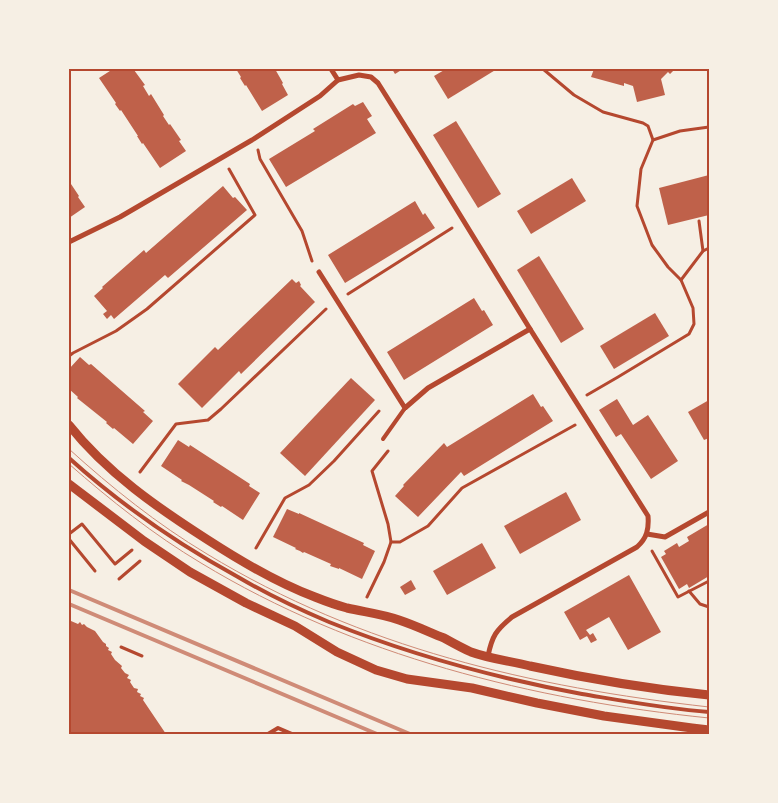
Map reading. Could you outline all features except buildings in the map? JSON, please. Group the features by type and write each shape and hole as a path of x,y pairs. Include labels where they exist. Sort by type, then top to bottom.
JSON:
{"street":[{"path":"331,69 338,80"},
{"path":"69,242 120,217 252,140 320,96 338,80 358,75 371,77 378,83 648,516 649,525 643,542 512,617 495,633 491,640 488,656"},
{"path":"319,272 405,408 428,388 530,329"},
{"path":"69,425 105,465 189,528 258,570 312,596 347,608 394,618 444,638 472,652 488,656 552,671 676,692 709,695"},
{"path":"69,484 144,541 190,572 296,626 337,652 376,670 407,679 472,688 604,716 709,730"},
{"path":"647,534 665,537 709,512"}],"lane":[{"path":"383,439 405,408"},
{"path":"69,458 124,504 209,562 269,595 328,622 398,648 502,678 633,703 709,712"},
{"path":"268,734 278,728 292,734"}],"path":[{"path":"543,69 574,95 603,112 648,126 653,140 641,169 637,206 652,245 668,267 681,280 693,308 694,324 689,334 585,396"},
{"path":"653,140 680,131 709,127"},
{"path":"258,150 260,159 302,231 313,265"},
{"path":"69,356 116,331 147,309 256,215 229,169"},
{"path":"699,221 704,251"},
{"path":"344,297 453,227"},
{"path":"681,280 704,251 709,248"},
{"path":"140,472 176,424 208,420 326,309"},
{"path":"256,548 285,498 309,485 334,461 379,411"},
{"path":"391,542 400,542 428,526 462,488 576,425"},
{"path":"367,597 384,562 391,542 388,524 372,471 391,448"},
{"path":"69,534 82,524 115,564 133,549"},
{"path":"69,539 95,571"},
{"path":"652,551 678,597 709,581"},
{"path":"118,579 140,561"},
{"path":"689,591 700,604 709,608"},
{"path":"121,647 142,656"}],"tram line":[{"path":"69,449 135,505 188,542 266,587 326,615 387,638 449,658 513,675 643,699 709,707"},
{"path":"69,464 100,491 166,541 260,596 320,624 446,669 511,686 643,710 709,718"}],"railway":[{"path":"69,590 410,734"},
{"path":"69,604 377,734"}]}
